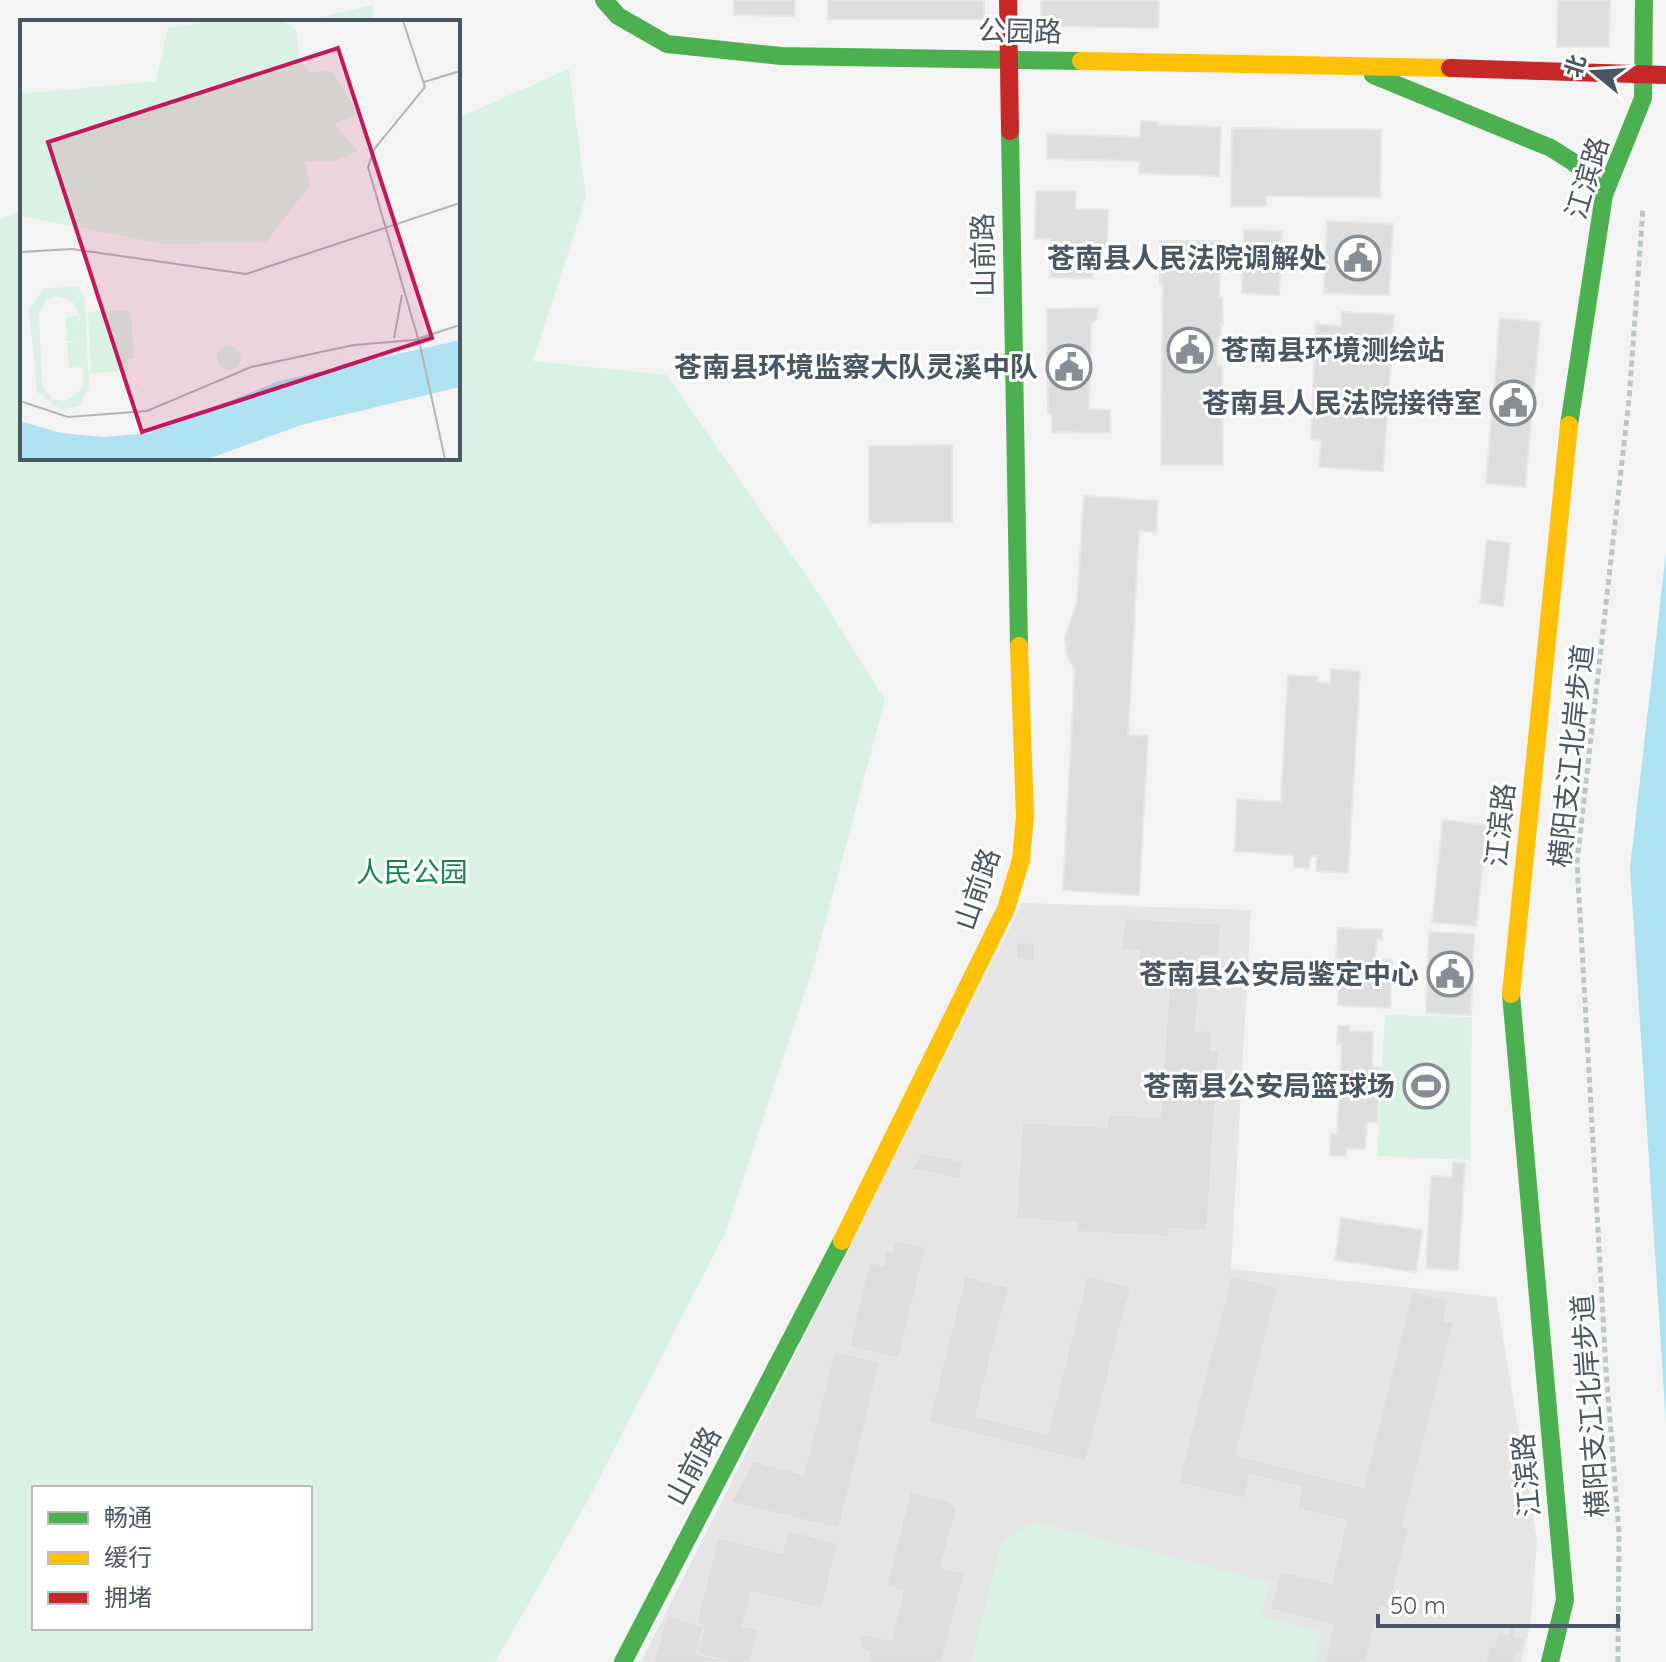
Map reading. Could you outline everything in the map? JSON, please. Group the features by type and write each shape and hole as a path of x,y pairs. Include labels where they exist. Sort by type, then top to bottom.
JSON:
{"street":[{"name":"公园路","path":"604,0 618,16 667,44 781,56 1007,58 1666,75"},
{"name":"山前路","path":"623,1662 878,1172 1006,909 1021,860 1025,816 1008,0"},
{"name":"江滨路","path":"1550,1662 1565,1600 1511,989 1570,415 1604,195 1643,98 1644,0"},
{"path":"1353,66 1551,148 1576,164 1604,195"}],"path":[{"name":"横阳支江北岸步道","path":"1618,1662 1619,1533 1606,1370 1577,862 1629,399 1644,196"}],"shaded area":[{"path":"1022,903 1251,910 1231,1269 1496,1297 1537,1540 1530,1626 1521,1662 641,1662"}],"green space":[{"path":"373,5 374,20 308,20"},
{"name":"人民公园","path":"569,69 586,197 533,361 667,375 818,593 885,700 814,964 726,1231 587,1502 495,1662 0,1662 0,219 20,212 20,460 460,460 460,117"},
{"name":"苍南县公安局篮球场","path":"1385,1015 1472,1017 1470,1160 1377,1156"},
{"path":"1034,1522 1270,1582 1260,1616 1322,1632 1314,1662 971,1662 1002,1543"}],"water":[{"path":"1666,552 1666,1423 1630,868"}],"building":[{"path":"734,0 795,0 794,16 734,15"},
{"path":"828,0 984,0 984,19 828,19"},
{"path":"1041,0 1159,0 1158,28 1046,26 1041,20"},
{"path":"1558,0 1610,0 1609,47 1557,47"},
{"path":"1141,121 1158,122 1158,125 1221,127 1219,176 1139,173 1140,161 1047,159 1047,134 1140,137"},
{"path":"1232,128 1381,130 1380,197 1266,196 1266,206 1231,206"},
{"path":"1036,191 1076,191 1075,209 1108,210 1107,249 1092,248 1092,278 1050,277 1051,239 1035,239"},
{"name":"苍南县人民法院调解处","path":"1327,221 1393,224 1389,295 1324,293"},
{"path":"1244,230 1282,231 1279,295 1242,293"},
{"name":"苍南县环境测绘站","path":"1160,241 1221,241 1219,298 1222,298 1223,324 1221,338 1217,338 1217,366 1222,365 1223,465 1161,465 1163,284 1160,284"},
{"name":"苍南县环境监察大队灵溪中队","path":"1098,308 1097,319 1091,324 1089,410 1110,410 1110,433 1052,432 1052,417 1048,413 1047,309"},
{"path":"1342,312 1394,315 1383,471 1319,467 1321,440 1311,439 1316,324 1341,326"},
{"name":"苍南县人民法院接待室","path":"1500,318 1540,322 1525,487 1486,483"},
{"path":"952,445 952,522 869,523 869,446"},
{"path":"1084,496 1158,501 1156,532 1139,531 1128,735 1148,736 1139,895 1063,890 1075,670 1067,655 1065,638 1077,602"},
{"path":"1487,540 1510,543 1503,606 1480,603"},
{"path":"1331,669 1360,671 1348,873 1316,871 1317,856 1310,856 1309,868 1294,867 1294,855 1235,851 1237,799 1281,802 1288,675 1318,677 1317,682 1330,683"},
{"path":"1443,820 1487,825 1476,926 1432,922"},
{"path":"1124,918 1221,924 1219,957 1201,956 1196,1030 1212,1031 1211,1050 1219,1050 1207,1231 1169,1229 1169,1237 1076,1232 1077,1223 1016,1219 1022,1122 1107,1127 1108,1114 1160,1117 1170,974 1137,972 1139,951 1121,950"},
{"name":"苍南县公安局鉴定中心","path":"1338,928 1382,930 1382,940 1377,939 1375,959 1392,960 1390,1008 1338,1005 1339,979 1352,980 1354,959 1336,958"},
{"name":"苍南县公安局鉴定中心","path":"1429,932 1474,934 1471,1015 1426,1013"},
{"path":"1016,942 1035,943 1035,961 1016,960"},
{"path":"1338,1026 1349,1026 1350,1031 1373,1032 1372,1067 1380,1067 1377,1123 1367,1122 1365,1149 1346,1148 1346,1156 1330,1155 1331,1134 1337,1134 1342,1044 1337,1044"},
{"path":"921,1153 963,1161 960,1179 911,1169"},
{"path":"1453,1162 1465,1163 1458,1270 1426,1268 1431,1176 1452,1177"},
{"path":"1341,1218 1422,1230 1416,1272 1335,1260"},
{"path":"895,1240 926,1247 899,1359 849,1347 869,1262 883,1265 886,1249 892,1251"},
{"path":"1087,1275 1131,1287 1086,1462 928,1422 965,1276 1009,1287 976,1416 1047,1434"},
{"path":"1231,1275 1278,1287 1236,1455 1363,1487 1412,1291 1449,1301 1444,1320 1454,1322 1403,1526 1409,1528 1389,1609 1380,1607 1366,1662 1324,1662 1333,1625 1270,1609 1280,1571 1331,1583 1346,1521 1297,1509 1302,1488 1250,1475 1244,1499 1178,1483"},
{"path":"834,1351 880,1362 839,1529 730,1502 754,1461 803,1474"},
{"path":"910,1491 955,1506 957,1510 941,1567 965,1573 942,1662 867,1662 870,1652 860,1647 859,1639 866,1634 891,1640 903,1591 886,1587"},
{"path":"788,1530 838,1543 822,1609 752,1592 743,1626 759,1629 750,1662 731,1662 697,1654 704,1626 696,1624 718,1537 782,1553"},
{"path":"667,1615 704,1626 697,1654 731,1662 653,1662"},
{"path":"1511,1625 1517,1626 1514,1635 1525,1638 1515,1662 1485,1662 1489,1646 1494,1647 1498,1631 1508,1634"}],"traffic: fast":[{"path":"604,0 618,16 667,44 781,56 1081,61"},
{"path":"1569,425 1604,195 1643,98 1644,0"},
{"path":"1373,75 1551,148 1576,164 1604,195"},
{"path":"1010,131 1019,646"},
{"path":"1511,994 1565,1600 1550,1662"},
{"path":"623,1662 842,1241"}],"traffic: slow":[{"path":"1081,61 1450,68"},
{"path":"1511,994 1569,425"},
{"path":"842,1241 1006,909 1021,860 1025,816 1019,646"}],"traffic: jam":[{"path":"1008,0 1010,131"},
{"path":"1450,68 1666,75"}],"place":[{"name":"苍南县人民法院调解处","path":"1358,258"},
{"name":"苍南县环境测绘站","path":"1190,350"},
{"name":"苍南县环境监察大队灵溪中队","path":"1069,367"},
{"name":"苍南县人民法院接待室","path":"1513,403"},
{"name":"苍南县公安局鉴定中心","path":"1450,974"},
{"name":"苍南县公安局篮球场","path":"1426,1086"}]}
